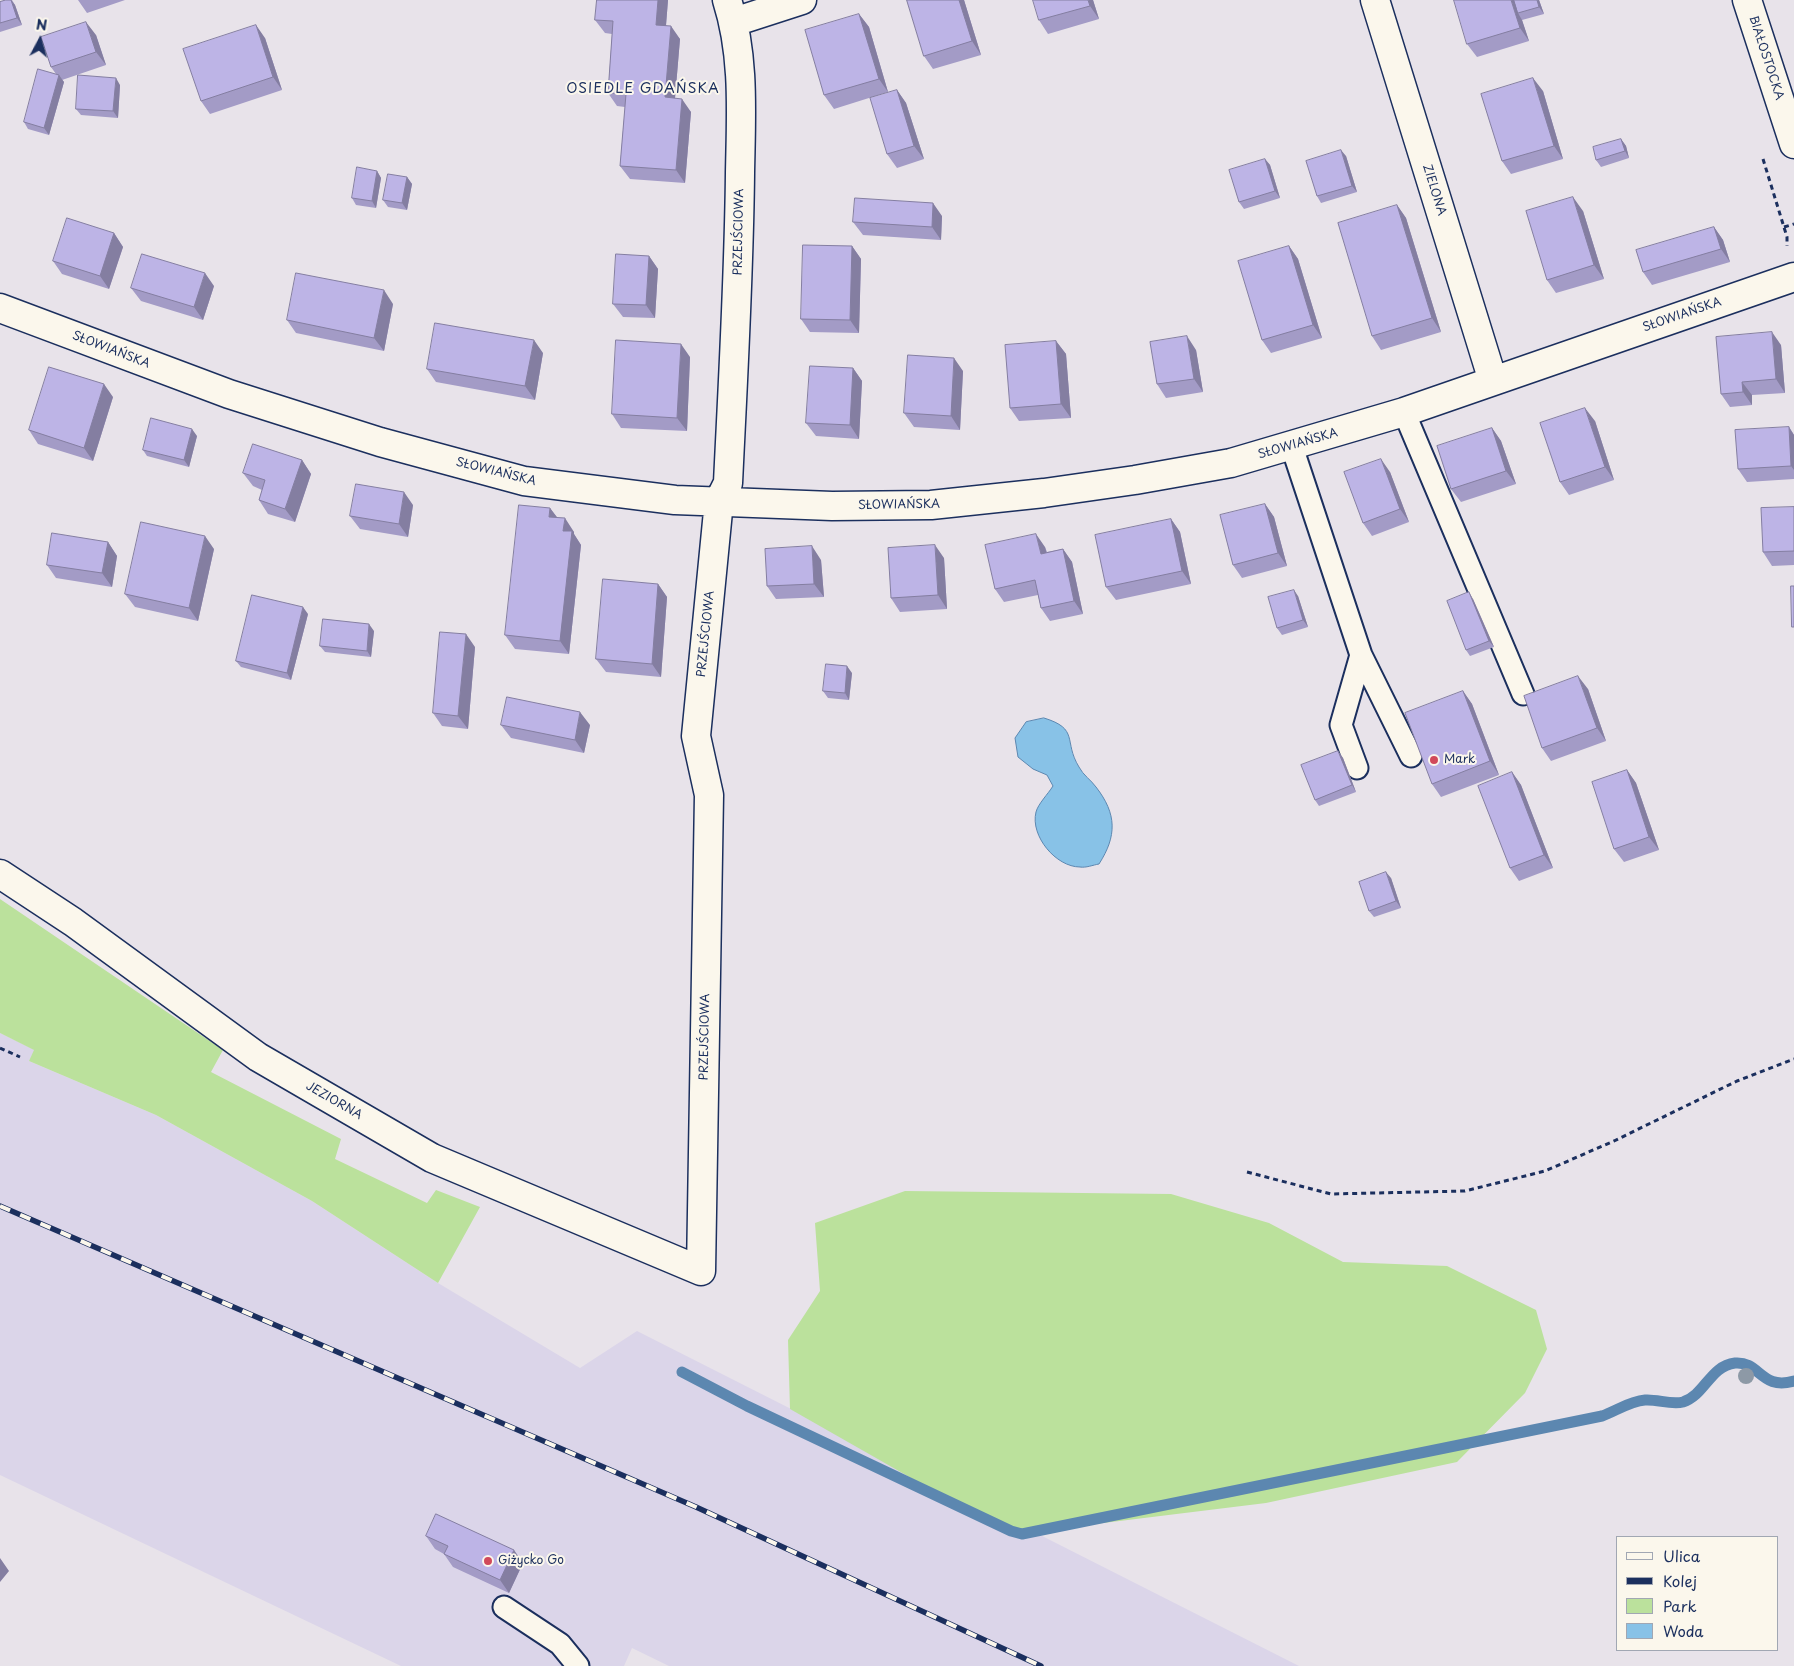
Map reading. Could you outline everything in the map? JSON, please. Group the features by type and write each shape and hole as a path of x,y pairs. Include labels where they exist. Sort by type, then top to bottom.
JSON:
{"street":[{"path":"731,11 802,0"},
{"name":"ZIELONA","path":"1375,0 1493,381"},
{"name":"BIAŁOSTOCKA","path":"1747,0 1794,144"},
{"name":"PRZEJŚCIOWA","path":"701,1271 709,795 696,736 719,501 728,483 740,241 741,86 731,11"},
{"name":"SŁOWIAŃSKA","path":"0,308 229,394 380,442 524,481 675,500 832,506 932,505 1044,493 1135,480 1232,463 1292,447 1404,412 1794,277"},
{"name":"JEZIORNA","path":"0,874 73,922 258,1057 432,1158 701,1271"}],"lane":[{"path":"1404,412 1523,694"},
{"path":"1292,447 1361,655 1411,756"},
{"path":"1357,768 1341,725 1361,655"},
{"path":"504,1607 560,1644 578,1666"}],"path":[{"path":"1762,157 1784,227 1788,244 1786,251"},
{"path":"1784,227 1794,224"},
{"path":"0,1048 20,1057"},
{"path":"1247,1172 1331,1194 1464,1191 1545,1171 1614,1141 1737,1081 1794,1059"}],"shaded area":[{"path":"0,1033 35,1050 29,1061 156,1115 312,1201 438,1283 580,1368 637,1331 1299,1666 669,1666 632,1648 624,1666 401,1666 0,1475"}],"green space":[{"path":"0,899 223,1050 211,1072 341,1139 335,1159 427,1203 436,1190 480,1207 438,1283 312,1201 156,1115 29,1061 34,1050 0,1033"},
{"path":"905,1191 1171,1194 1269,1223 1343,1262 1447,1266 1536,1310 1547,1349 1525,1393 1457,1462 1266,1503 1022,1533 948,1499 790,1409 788,1340 820,1291 815,1223"}],"water":[{"path":"1044,718 1055,722 1067,731 1074,758 1108,806 1112,825 1111,834 1105,854 1099,864 1082,867 1071,866 1062,862 1047,849 1037,831 1035,821 1037,809 1053,786 1047,775 1033,769 1018,757 1015,738 1026,722"}],"building":[{"path":"11,0 17,18 0,23 0,2"},
{"path":"597,0 658,0 656,25 671,26 665,97 682,99 676,170 620,166 626,94 608,93 613,21 595,20"},
{"path":"907,0 959,0 972,41 924,56"},
{"path":"1033,0 1088,0 1090,6 1039,20"},
{"path":"1454,0 1511,0 1520,28 1467,44"},
{"path":"1514,0 1537,0 1539,7 1518,13"},
{"path":"859,14 879,79 824,95 805,30"},
{"path":"86,22 96,52 51,67 41,37"},
{"path":"256,25 273,77 201,101 183,49"},
{"path":"38,69 59,75 44,128 24,122"},
{"path":"78,75 116,78 113,111 76,109"},
{"path":"1533,78 1554,146 1502,161 1481,94"},
{"path":"897,90 914,146 887,154 870,98"},
{"path":"1621,139 1625,151 1596,160 1593,147"},
{"path":"1341,150 1352,186 1317,196 1306,161"},
{"path":"1265,159 1275,191 1239,202 1229,170"},
{"path":"357,167 377,171 372,201 352,198"},
{"path":"388,174 407,177 402,203 383,200"},
{"path":"1573,197 1594,265 1547,280 1526,211"},
{"path":"855,198 933,203 932,227 853,222"},
{"path":"1397,205 1432,318 1372,336 1338,223"},
{"path":"67,218 114,233 100,276 53,261"},
{"path":"1714,227 1721,249 1643,272 1636,250"},
{"path":"803,245 852,246 850,320 801,319"},
{"path":"1289,246 1313,325 1262,340 1238,261"},
{"path":"142,254 205,273 194,307 131,288"},
{"path":"616,254 649,256 646,305 613,304"},
{"path":"296,273 384,290 374,338 287,320"},
{"path":"435,323 534,340 525,386 427,369"},
{"path":"1772,332 1776,379 1742,382 1743,392 1721,394 1716,337"},
{"path":"1187,336 1194,379 1157,384 1150,342"},
{"path":"616,340 681,344 677,418 612,414"},
{"path":"1056,341 1061,404 1010,408 1005,345"},
{"path":"908,355 954,358 951,416 904,413"},
{"path":"810,366 853,368 850,425 806,423"},
{"path":"49,367 104,384 84,448 29,430"},
{"path":"1585,408 1605,467 1560,482 1540,423"},
{"path":"151,418 192,429 184,460 143,450"},
{"path":"1789,427 1791,466 1738,469 1735,430"},
{"path":"1492,428 1506,471 1451,489 1437,446"},
{"path":"253,444 302,460 285,509 259,500 265,480 243,473"},
{"path":"1381,459 1400,509 1363,523 1344,472"},
{"path":"356,484 404,492 399,524 350,516"},
{"path":"1265,504 1278,553 1233,565 1220,515"},
{"path":"519,505 550,508 549,517 565,518 563,531 572,531 560,641 505,635"},
{"path":"1794,507 1794,551 1763,552 1761,508"},
{"path":"1171,519 1182,571 1106,587 1095,535"},
{"path":"141,522 205,536 189,608 125,594"},
{"path":"52,533 108,542 102,573 47,565"},
{"path":"1036,534 1041,554 1063,549 1074,601 1041,608 1035,580 995,589 985,545"},
{"path":"935,545 938,595 891,598 888,548"},
{"path":"812,546 814,584 767,586 765,549"},
{"path":"603,579 658,584 652,664 596,659"},
{"path":"1791,586 1794,586 1794,627 1792,627"},
{"path":"1294,590 1303,620 1277,628 1268,597"},
{"path":"1469,592 1489,641 1466,650 1447,601"},
{"path":"252,595 303,607 287,673 236,661"},
{"path":"323,619 369,624 367,651 320,646"},
{"path":"440,632 466,634 458,716 433,713"},
{"path":"826,664 847,666 845,693 823,691"},
{"path":"1578,676 1597,728 1542,748 1524,696"},
{"path":"1463,691 1490,761 1432,784 1405,713"},
{"path":"507,697 580,712 575,740 501,725"},
{"path":"1338,751 1352,785 1315,800 1301,765"},
{"path":"1627,770 1649,837 1614,849 1592,782"},
{"path":"1512,772 1544,855 1510,868 1478,786"},
{"path":"1386,872 1396,901 1369,911 1359,882"},
{"name":"Giżycko Go","path":"436,1514 514,1550 500,1580 444,1554 448,1546 426,1536"}],"waterway":[{"path":"682,1372 747,1406 1011,1531 1022,1534 1602,1416 1639,1401 1683,1402 1697,1393 1719,1369 1735,1363 1750,1366 1774,1382 1794,1381"}],"railway":[{"path":"0,1206 696,1507 1041,1666"}],"place":[{"name":"Mark","path":"1434,760"},
{"name":"Giżycko Go","path":"488,1561"}],"district":[{"name":"OSIEDLE GDAŃSKA","path":"643,89"}]}
